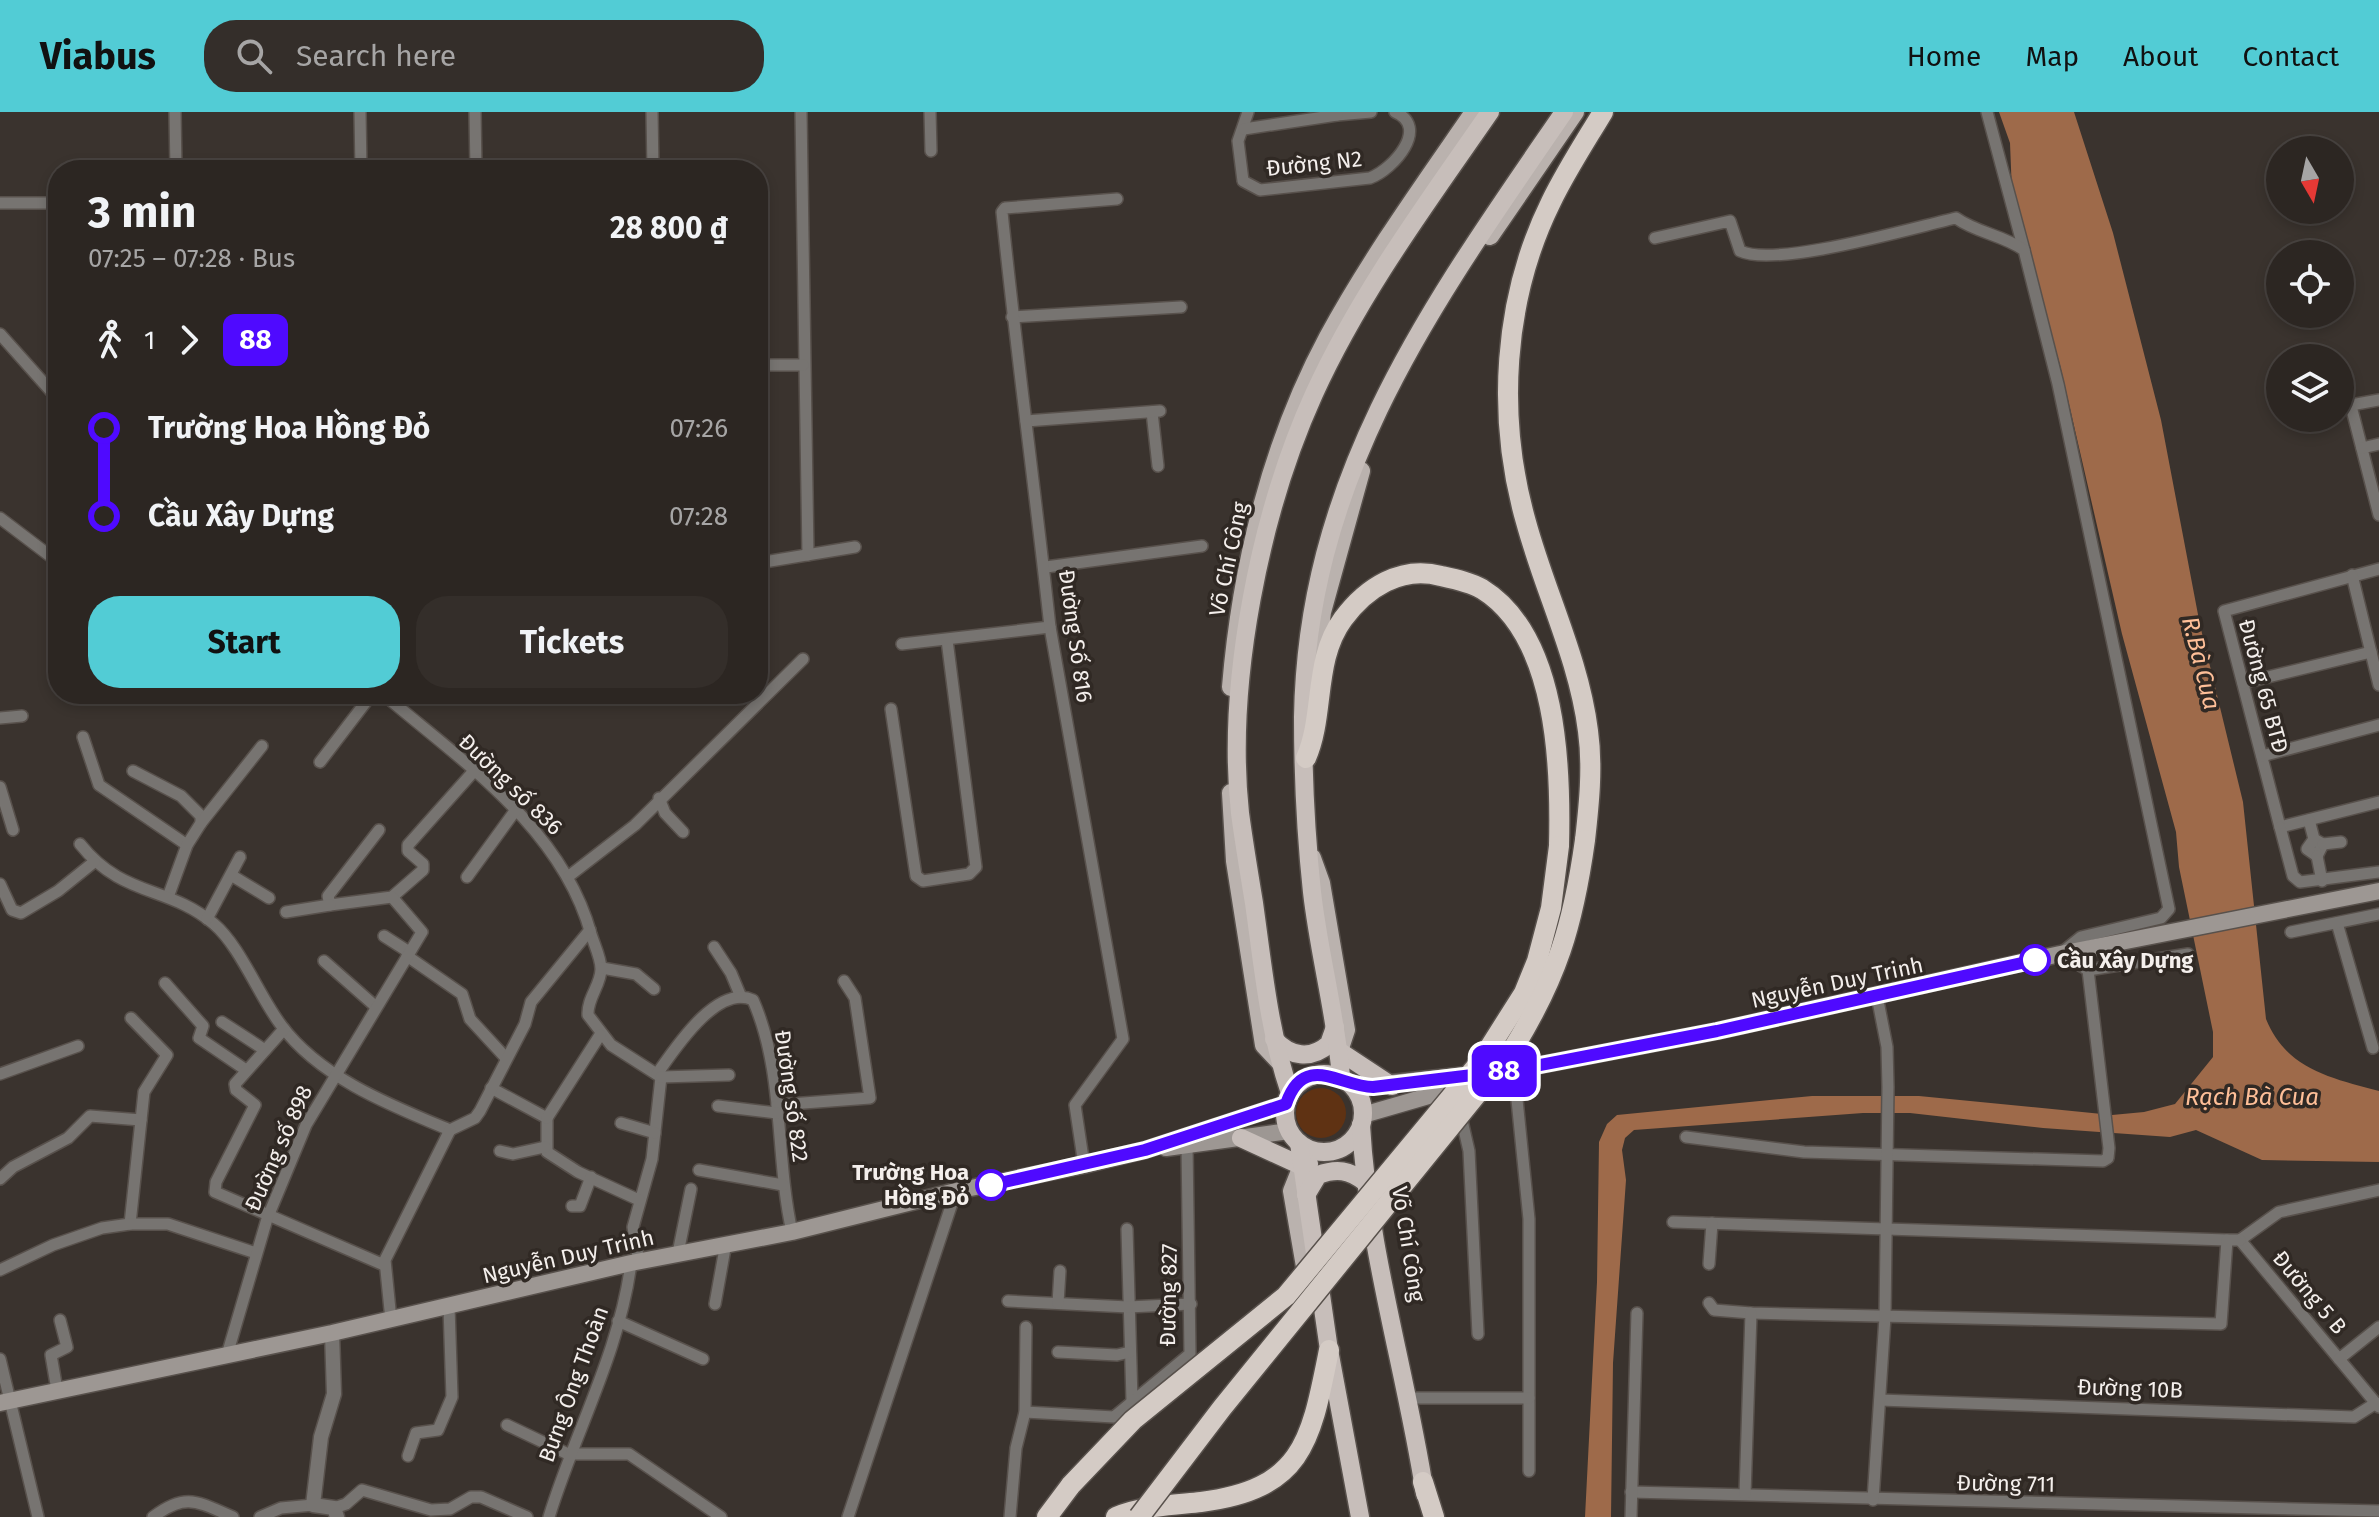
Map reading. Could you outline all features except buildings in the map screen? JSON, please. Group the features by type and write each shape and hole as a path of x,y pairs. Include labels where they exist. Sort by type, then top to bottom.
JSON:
{"highway":[{"name":"Võ Chí Công","path":"1288,1098 1274,1039 1235,773 1244,654 1272,507 1313,395 1352,308 1388,249 1490,112"},
{"path":"1294,1137 1318,1152 1340,1149 1349,1143 1362,1120 1339,1051 1312,891 1304,699 1313,617 1328,542 1355,459 1394,373 1434,302 1564,112"},
{"path":"1125,1516 1222,1408 1511,1052 1539,1007 1559,963 1576,903 1585,840 1590,791 1589,732 1577,677 1525,520 1507,400 1512,329 1527,260 1551,202 1603,112"},
{"path":"1047,1517 1071,1485 1133,1420 1286,1296 1481,1061 1524,993 1537,961 1551,908 1559,846 1558,737 1551,705 1527,643 1512,618 1482,589 1431,573 1406,574 1381,583 1360,598 1329,646 1315,732 1306,758"},
{"path":"1274,1039 1289,1052 1313,1053 1329,1044 1335,1027"},
{"path":"1279,1061 1311,1065 1339,1051"},
{"path":"1339,1051 1392,1086"},
{"path":"1347,1082 1312,1076 1288,1098 1360,1517"},
{"name":"Võ Chí Công","path":"1362,1120 1365,1182 1393,1340 1423,1482"},
{"path":"1241,1138 1302,1166 1331,1158 1363,1158"},
{"path":"1306,1195 1318,1175 1330,1170 1344,1170 1365,1182"},
{"path":"1125,1516 1235,1496 1260,1487 1277,1476 1295,1460 1308,1441 1329,1350"},
{"path":"1423,1482 1431,1517"}],"main road":[{"name":"Võ Chí Công","path":"1388,249 1474,112"},
{"path":"1306,758 1322,612 1336,553 1359,476 1394,391 1429,328 1575,112"},
{"name":"Võ Chí Công","path":"1235,773 1235,861 1264,1045 1279,1061"},
{"path":"1311,856 1321,883 1346,1030 1339,1051"},
{"name":"Nguyễn Duy Trinh","path":"1347,1082 1392,1086 1514,1070 1877,996 2060,954 2379,891"},
{"name":"Nguyễn Duy Trinh","path":"1362,1120 1514,1070"},
{"name":"Nguyễn Duy Trinh","path":"5,1401 332,1333 635,1262 792,1232 956,1191 1084,1165 1145,1150 1288,1098"},
{"name":"Nguyễn Duy Trinh","path":"1145,1150 1241,1138 1294,1137"},
{"name":"Võ Chí Công","path":"1363,1158 1374,1174 1396,1312 1393,1340"},
{"path":"1302,1166 1292,1191 1308,1289 1324,1312"},
{"path":"1329,1350 1329,1387 1351,1517"}],"street":[{"path":"175,112 176,160"},
{"path":"360,112 361,160"},
{"path":"475,112 476,160"},
{"path":"652,112 653,160"},
{"path":"801,112 808,555"},
{"path":"930,112 931,151"},
{"name":"Đường N2","path":"1248,112 1238,141 1242,175 1252,188 1370,178 1391,167 1411,134 1412,126 1395,112"},
{"name":"Đường N2","path":"1244,129 1337,113 1371,112"},
{"path":"1987,112 2058,384 2169,909 2161,918 2081,937 2060,954 2088,970 2188,954"},
{"name":"Đường Số 816","path":"1084,1165 1075,1105 1123,1039 1050,627 1046,567 1012,317 1003,209 1117,199"},
{"path":"0,203 48,203"},
{"path":"1655,238 1730,221 1740,251 1752,256 1823,248 1956,218 1970,229 2007,238 2024,250"},
{"path":"1012,317 1181,307"},
{"path":"0,334 48,388"},
{"path":"768,365 803,365"},
{"path":"2354,405 2379,400"},
{"path":"1026,421 1156,411 1158,466"},
{"path":"2354,427 2379,515"},
{"path":"2362,448 2379,444"},
{"path":"0,518 48,554"},
{"path":"1046,567 1202,546"},
{"path":"768,561 855,547"},
{"name":"Đường 65 BTĐ","path":"2322,881 2300,882 2293,876 2225,615 2226,609 2379,569"},
{"path":"2352,575 2379,685"},
{"path":"902,644 1050,627"},
{"path":"891,709 916,876 923,881 969,874 976,867 947,640"},
{"path":"2243,683 2371,652"},
{"path":"768,693 803,659"},
{"path":"320,762 364,704"},
{"name":"Đường số 836","path":"395,704 474,771 546,843 569,876 602,968"},
{"path":"569,876 635,825 756,704"},
{"path":"0,718 22,716"},
{"path":"2262,756 2379,725"},
{"path":"83,737 99,785 187,845"},
{"path":"168,897 187,845 262,746"},
{"path":"133,771 181,796 197,811 201,823"},
{"path":"286,912 392,897 424,867 408,851 408,845 474,771"},
{"path":"0,787 13,830"},
{"path":"659,798 665,813 683,832"},
{"path":"2280,827 2379,802"},
{"path":"467,877 515,811"},
{"path":"2309,820 2322,881 2379,872"},
{"path":"330,905 328,896 379,830"},
{"path":"2287,853 2341,842"},
{"path":"80,844 94,862 118,880 168,897 207,919 224,935 284,1029 336,1072 405,1112 450,1130"},
{"path":"207,919 240,857"},
{"path":"0,884 12,910 21,913 58,891 94,862"},
{"path":"231,875 269,898"},
{"name":"Đường số 898","path":"227,1355 269,1214 306,1125 422,929 392,897"},
{"path":"2291,932 2379,914"},
{"path":"2337,923 2373,1048"},
{"path":"391,1320 384,1265 450,1130 475,1118 543,984 590,930"},
{"path":"384,936 462,994 470,1019 505,1057"},
{"path":"635,1262 633,1227 652,1159 659,1075 694,1023 717,1006 741,997 731,973 714,947"},
{"path":"324,961 375,1006"},
{"path":"654,989 636,974 602,968 588,1008 600,1035 659,1075 729,1075"},
{"path":"1686,1137 1804,1152 1886,1152 2095,1163 2108,1158 2088,970"},
{"path":"718,1106 777,1109 870,1098 855,998 844,981"},
{"path":"165,983 203,1026 199,1038 246,1070"},
{"path":"1873,1500 1888,1228 1887,1047 1877,996"},
{"name":"Đường số 822","path":"741,997 753,1000 759,1014 777,1109 783,1185 792,1232"},
{"path":"130,1224 144,1092 167,1055 131,1018"},
{"path":"222,1022 265,1050"},
{"path":"284,1029 234,1087 252,1101 254,1109 214,1187 215,1192 384,1265"},
{"path":"600,1035 547,1118 545,1147 558,1160 639,1200"},
{"path":"0,1074 78,1046"},
{"path":"1514,1070 1529,1219 1529,1471"},
{"path":"1458,1087 1469,1151 1478,1334"},
{"path":"491,1088 547,1118"},
{"path":"0,1179 13,1167 68,1138 90,1116 141,1120"},
{"path":"621,1123 655,1133"},
{"name":"Đường 827","path":"1025,1412 1114,1417 1190,1354 1187,1146"},
{"path":"500,1151 513,1154 545,1147"},
{"path":"699,1170 783,1185"},
{"path":"572,1206 580,1206 591,1177"},
{"path":"678,1253 691,1189"},
{"path":"1673,1222 2234,1240 2279,1212 2379,1190"},
{"path":"848,1517 956,1191"},
{"path":"1709,1264 1712,1223"},
{"path":"0,1270 53,1245 102,1228 130,1224 168,1224 256,1253"},
{"path":"1127,1229 1132,1400"},
{"path":"1709,1303 1714,1310 1751,1313 2221,1324 2234,1240"},
{"name":"Đường 5 B","path":"2234,1240 2377,1405"},
{"path":"715,1304 726,1243"},
{"name":"Bưng Ông Thoàn","path":"549,1517 568,1454 607,1360 635,1262"},
{"path":"1058,1303 1060,1271"},
{"path":"1008,1301 1128,1307 1191,1304"},
{"path":"408,1456 416,1433 438,1430 452,1397 449,1307"},
{"path":"1631,1517 1637,1313"},
{"path":"1745,1494 1751,1313"},
{"path":"57,1390 51,1355 67,1347 60,1320"},
{"path":"618,1321 703,1359"},
{"path":"1010,1517 1016,1448 1025,1412 1026,1327"},
{"path":"2339,1359 2379,1327"},
{"path":"313,1505 321,1437 334,1394 332,1333"},
{"path":"1058,1352 1117,1355 1130,1352"},
{"path":"0,1359 5,1401 38,1517"},
{"path":"1406,1398 1529,1398"},
{"name":"Đường 10B","path":"1880,1400 2354,1417 2377,1405"},
{"path":"507,1425 568,1454 629,1454 721,1517"},
{"path":"260,1517 281,1508 313,1505 336,1512 362,1490 431,1510 461,1504 471,1497 481,1497 527,1517"},
{"name":"Đường 711","path":"1631,1492 2221,1513 2379,1511"},
{"path":"153,1517 172,1502 191,1501 233,1517"},
{"path":"460,1517 461,1504"}],"shaded area":[{"path":"1321,1088 1339,1095 1346,1113 1339,1131 1321,1138 1303,1131 1296,1113 1303,1095"}],"water":[{"name":"Rạch Bà Cua","path":"1999,112 2074,112 2113,233 2161,420 2200,625 2243,802 2266,1019 2285,1050 2312,1069 2379,1091 2379,1162 2262,1160 2196,1130 2170,1137 2043,1128 1910,1113 1863,1113 1634,1130 1625,1138 1622,1150 1626,1180 1613,1363 1611,1517 1585,1517 1597,1282 1599,1142 1607,1124 1617,1115 1812,1096 1919,1096 2112,1115 2144,1112 2175,1104 2213,1057 2213,1032 2179,867 2176,832 2122,634 2060,365 2012,193 2010,143"}],"bus line":[{"name":"88","path":"991,1185 1145,1150 1286,1104 1296,1085 1312,1076 1331,1074 1354,1087 1373,1087 1514,1070 1717,1031 2035,960"}],"place":[{"name":"Cầu Xây Dựng","path":"2035,960"},
{"name":"Trường Hoa Hồng Đỏ","path":"991,1185"}],"water label":[{"name":"R.Bà Cua","path":"2201,663"}]}
